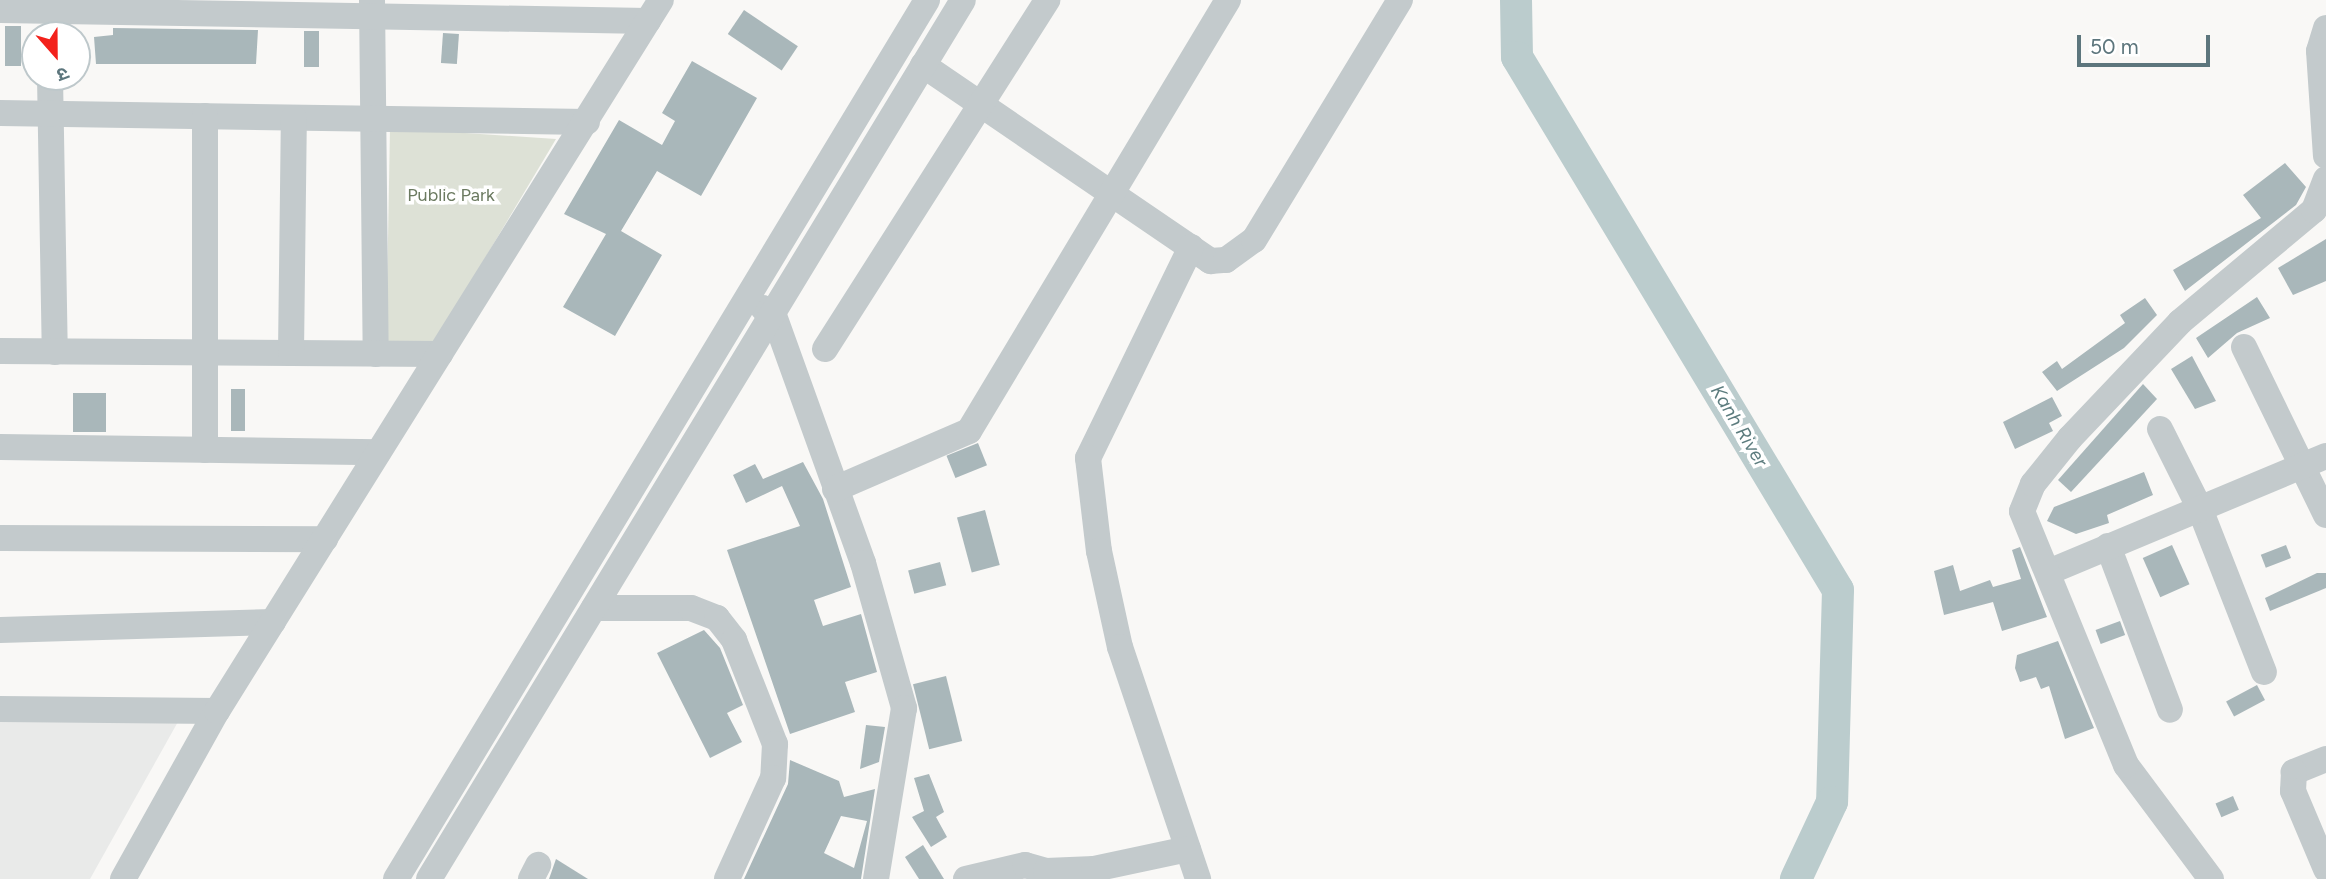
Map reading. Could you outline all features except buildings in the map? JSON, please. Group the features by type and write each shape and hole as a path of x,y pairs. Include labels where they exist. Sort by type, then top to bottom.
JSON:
{"street":[{"path":"396,879 927,0"},
{"path":"429,879 963,0"},
{"path":"825,349 984,105 1047,0"},
{"path":"835,489 969,430 1228,0"},
{"path":"923,65 1114,191 1210,261 1226,260 1254,240 1400,0"},
{"path":"56,21 119,6 654,10"},
{"path":"372,6 376,354"},
{"path":"0,10 41,21"},
{"path":"123,879 217,711 587,122 654,10"},
{"path":"2326,28 2319,51 2326,156"},
{"path":"51,91 55,352"},
{"path":"0,113 587,122"},
{"path":"205,116 205,450"},
{"path":"291,353 294,118"},
{"path":"2211,879 2126,765 2051,571 2022,511 2033,484 2180,321 2314,210 2326,179"},
{"path":"1191,247 1088,458 1099,551 1120,647 1198,879"},
{"path":"746,298 773,313 835,489 904,708 876,879"},
{"path":"2244,346 2300,468 2326,515"},
{"path":"0,351 440,354"},
{"path":"2160,429 2200,509 2264,672"},
{"path":"0,447 379,452"},
{"path":"2051,571 2326,456"},
{"path":"0,538 325,538"},
{"path":"2108,546 2170,710"},
{"path":"593,608 691,608 718,618 734,640 775,744 773,778 727,879"},
{"path":"0,630 272,622"},
{"path":"0,709 217,711"},
{"path":"2326,759 2294,772 2294,791 2326,869"},
{"path":"966,879 1026,864 1046,871 1094,869 1188,849"}],"shaded area":[{"path":"184,711 90,879 0,879 0,718"}],"green space":[{"name":"Public Park","path":"390,128 556,139 432,347 386,351"}],"waterway":[{"name":"Kanh River","path":"1516,0 1517,57 1838,590 1832,802 1796,879"}]}
